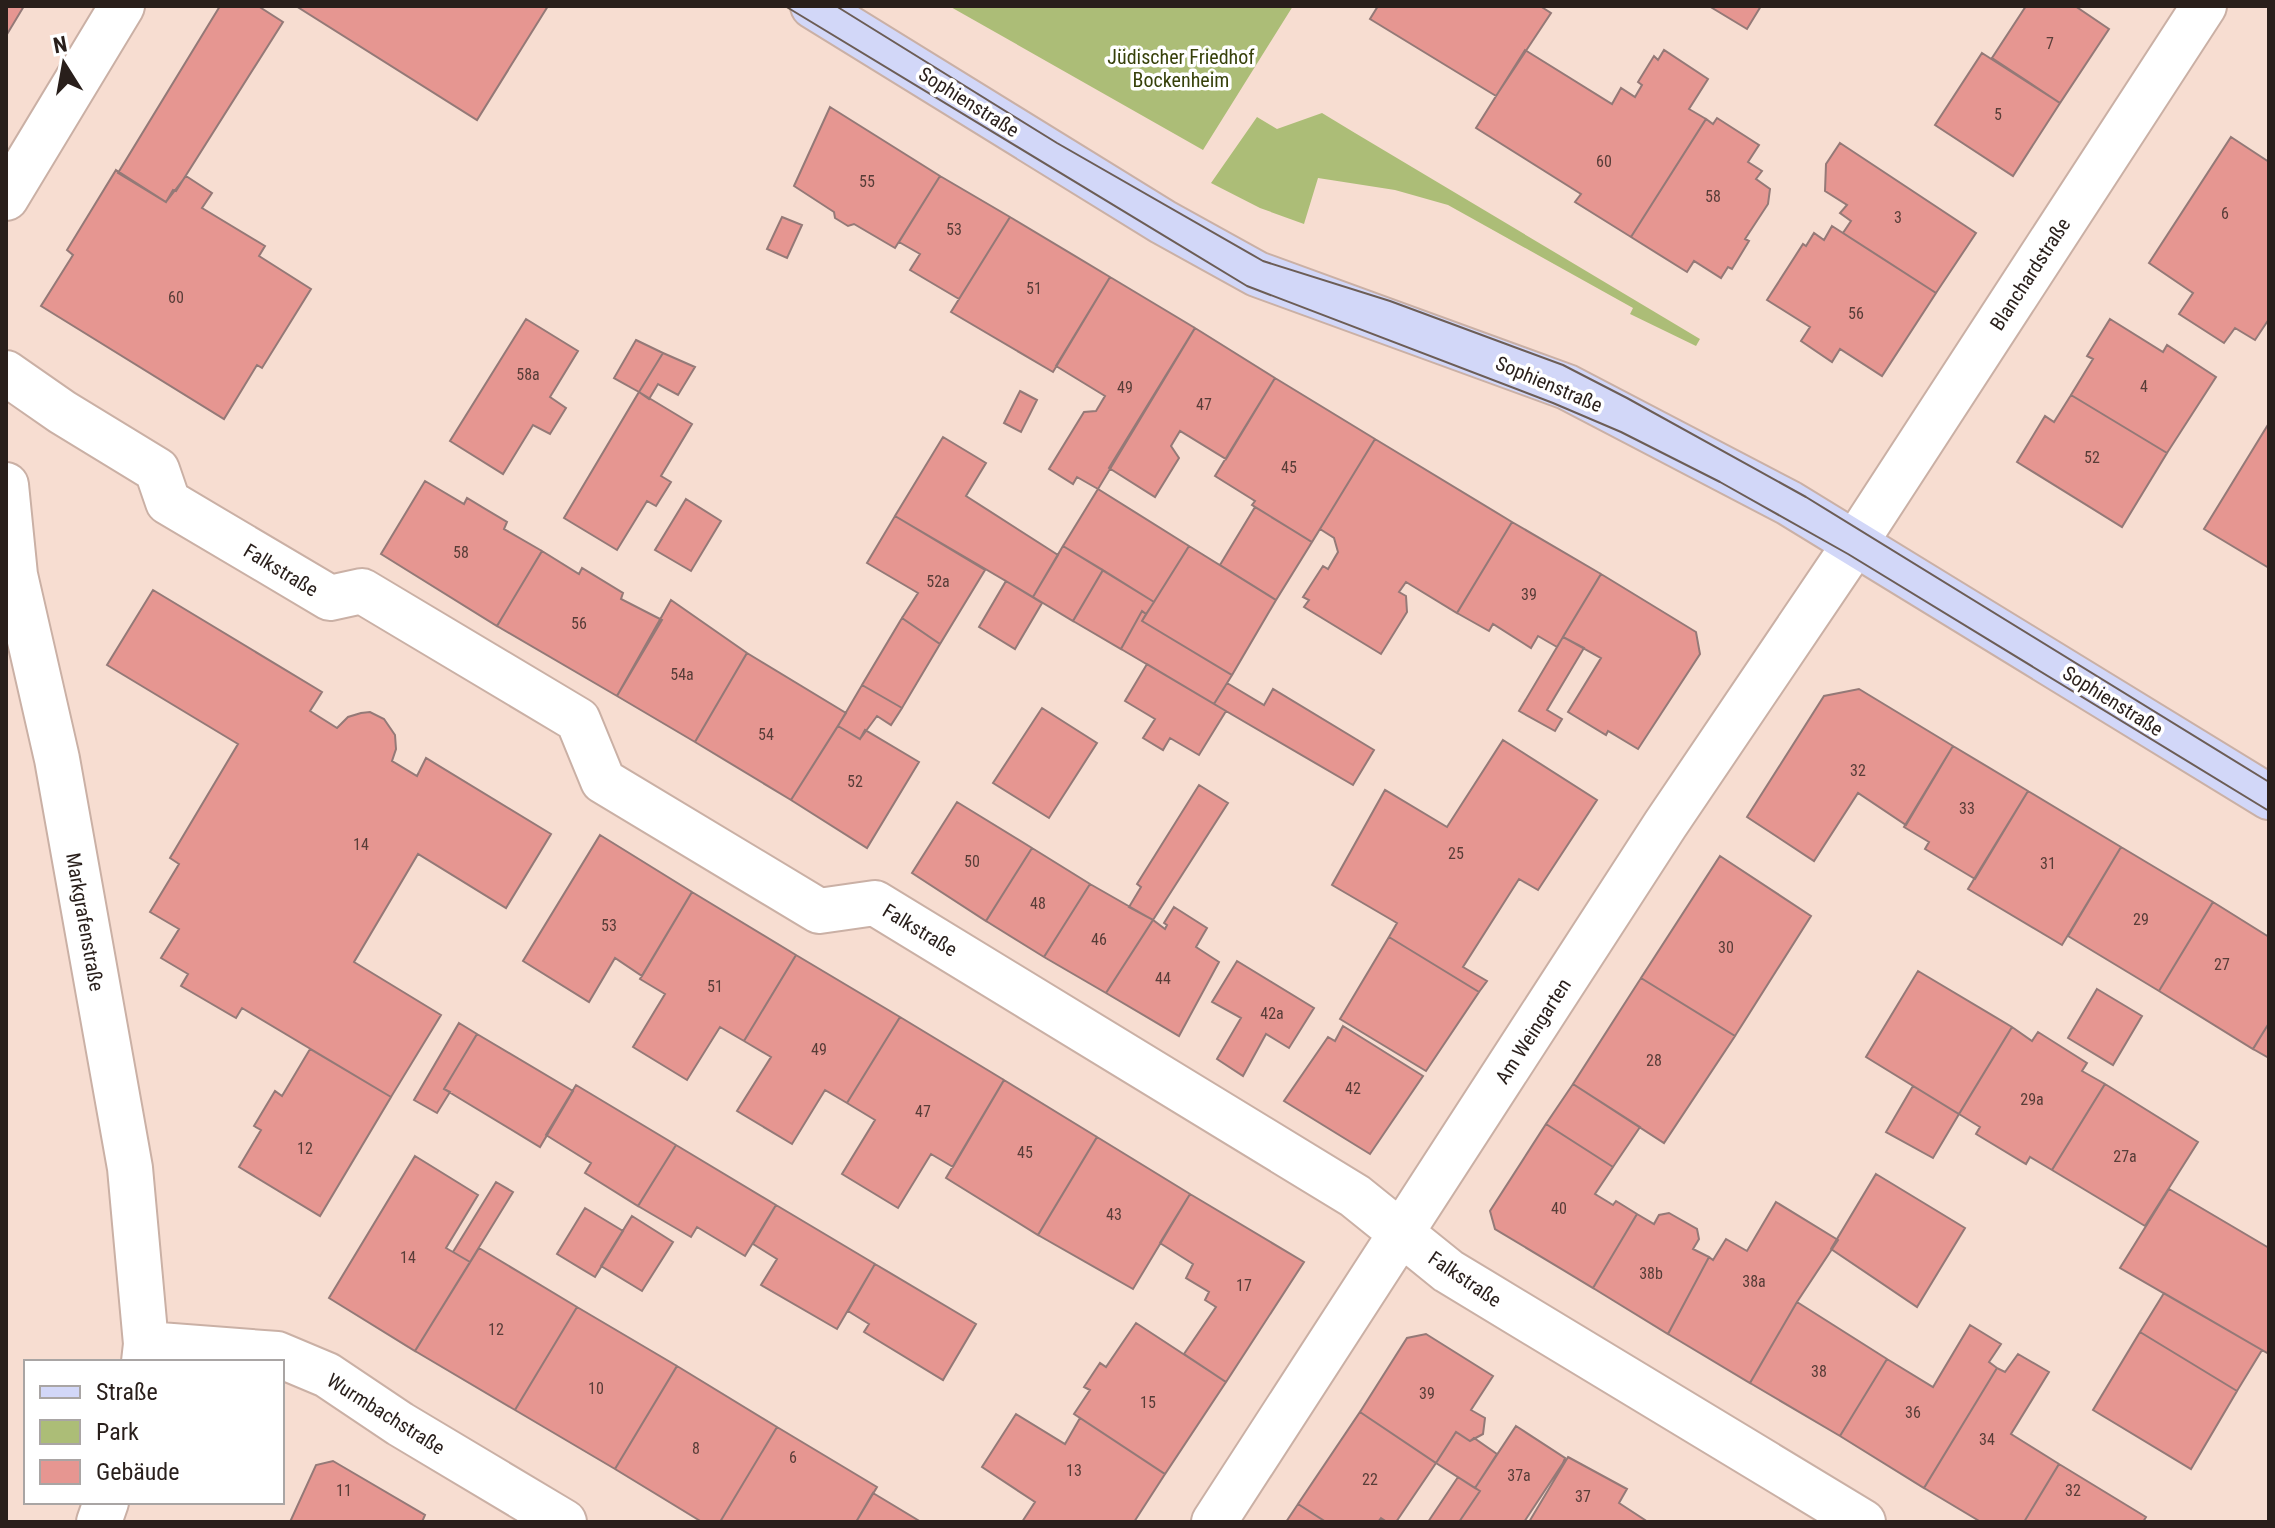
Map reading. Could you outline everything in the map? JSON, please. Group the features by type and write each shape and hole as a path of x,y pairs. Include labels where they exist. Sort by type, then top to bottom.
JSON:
{"street":[{"path":"6,198 122,6"},
{"name":"Sophienstraße","path":"813,6 1163,222 1257,274 1567,387 1713,462 1856,542 2269,797"},
{"name":"Blanchardstraße","path":"1856,542 2204,6"},
{"name":"Falkstraße","path":"6,373 62,412 157,470 168,502 330,598 362,591 578,720 603,781 819,911 875,903 1355,1196 1448,1271 1863,1522"},
{"name":"Markgrafenstraße","path":"6,485 15,575 57,759 130,1168 145,1353"},
{"name":"Am Weingarten","path":"1214,1522 1665,825 1856,542"},
{"name":"Wurmbachstraße","path":"145,1353 277,1354 327,1375 400,1424 564,1522"}],"green space":[{"name":"Jüdischer Friedhof Bockenheim","path":"949,6 1293,6 1203,150"},
{"path":"1322,113 1700,339 1696,346 1630,314 1633,308 1448,205 1395,190 1318,178 1304,224 1260,208 1211,183 1257,117 1277,129"}],"building":[{"path":"6,6 24,6 6,36"},
{"path":"220,6 258,6 283,22 166,202 118,173"},
{"path":"296,6 548,6 477,120"},
{"path":"1378,6 1540,6 1551,13 1496,96 1370,19"},
{"path":"1709,6 1761,6 1747,29"},
{"path":"2026,6 2075,6 2109,29 2060,103 1992,58"},
{"path":"1525,50 1612,104 1621,88 1635,97 1642,85 1638,82 1654,56 1658,60 1664,50 1708,79 1689,109 1706,119 1631,237 1575,202 1581,194 1476,128"},
{"path":"1982,53 2060,103 2013,176 1935,125"},
{"path":"830,107 940,176 895,248 854,224 848,226 835,218 834,212 794,186"},
{"path":"1717,118 1759,145 1748,162 1762,171 1756,179 1770,189 1768,204 1745,239 1749,241 1732,269 1728,267 1721,278 1694,261 1687,272 1631,237 1706,119 1713,124"},
{"path":"2231,137 2269,162 2269,319 2255,340 2235,328 2224,343 2179,314 2193,293 2149,263"},
{"path":"1840,143 1976,233 1936,293 1843,233 1851,221 1840,213 1847,205 1825,191 1826,164"},
{"path":"116,170 166,202 186,176 212,193 202,208 265,246 259,256 311,289 262,368 257,365 224,419 41,306 73,255 67,250"},
{"path":"940,176 1010,217 959,299 910,270 920,254 899,242"},
{"path":"782,217 802,225 787,258 767,249"},
{"path":"1010,217 1110,277 1053,372 951,312"},
{"path":"1832,226 1936,293 1882,376 1840,349 1832,362 1801,341 1810,327 1767,300 1803,244 1806,246 1814,233 1824,240"},
{"path":"1110,277 1195,328 1098,489 1077,477 1073,484 1049,469 1084,412 1096,411 1105,396 1056,366"},
{"path":"526,319 578,351 550,397 566,408 550,434 533,425 503,474 450,441"},
{"path":"2110,319 2163,352 2167,345 2216,377 2167,453 2071,395 2093,359 2087,356"},
{"path":"1195,328 1275,378 1226,459 1180,431 1171,446 1179,458 1155,497 1109,468"},
{"path":"636,340 663,353 639,392 614,378"},
{"path":"663,353 695,367 678,395 658,384 649,399 639,392"},
{"path":"1275,378 1375,439 1312,542 1252,505 1255,501 1215,476"},
{"path":"1020,391 1037,400 1021,432 1004,423"},
{"path":"639,392 692,424 661,476 671,482 656,506 647,501 617,550 564,518"},
{"path":"2071,395 2167,453 2122,527 2017,462 2045,416 2054,422"},
{"path":"2269,423 2269,568 2204,529"},
{"path":"943,437 986,463 966,496 1058,555 1033,597 895,516"},
{"path":"1375,439 1512,522 1457,613 1406,582 1399,592 1406,596 1407,612 1381,654 1304,607 1309,600 1303,597 1323,566 1328,569 1338,552 1334,538 1320,529"},
{"path":"425,481 464,504 467,498 507,522 504,529 542,551 497,626 381,554"},
{"path":"1098,489 1189,546 1154,602 1063,546"},
{"path":"686,499 721,521 691,571 655,550"},
{"path":"1255,507 1312,542 1276,600 1220,565"},
{"path":"895,516 985,570 940,644 902,618 918,593 867,563"},
{"path":"1512,522 1601,574 1557,647 1538,636 1531,648 1493,624 1489,631 1457,613"},
{"path":"1063,546 1103,570 1073,621 1033,597"},
{"path":"1189,546 1276,600 1232,675 1142,621"},
{"path":"542,551 579,574 582,568 623,593 621,599 662,620 617,696 497,626"},
{"path":"1103,570 1154,602 1146,614 1142,611 1121,649 1073,621"},
{"path":"1601,574 1696,632 1700,654 1638,749 1608,731 1606,735 1568,712 1601,658 1563,637"},
{"path":"1006,581 1042,603 1015,649 979,627"},
{"path":"153,590 322,692 310,711 337,728 348,717 370,712 384,719 395,735 396,749 392,761 417,776 426,758 551,834 506,908 418,854 354,962 441,1015 391,1097 242,1008 236,1018 181,986 188,974 161,958 179,929 150,912 179,864 170,858 238,744 107,665"},
{"path":"671,600 747,653 695,742 617,696"},
{"path":"1142,611 1146,614 1142,621 1232,675 1214,704 1121,649"},
{"path":"902,618 940,644 902,708 862,685"},
{"path":"1563,637 1584,648 1547,710 1562,719 1555,731 1519,711"},
{"path":"747,653 846,713 791,800 695,742"},
{"path":"1147,664 1226,711 1199,755 1170,738 1163,750 1143,738 1155,719 1125,701"},
{"path":"1227,683 1264,705 1273,689 1374,750 1353,785 1214,704"},
{"path":"862,685 902,708 891,725 877,716 860,739 838,726"},
{"path":"1859,689 1953,746 1906,825 1858,793 1814,861 1747,817 1824,696"},
{"path":"1042,708 1097,743 1049,818 993,783"},
{"path":"838,726 860,739 865,730 919,762 867,848 791,800"},
{"path":"1503,740 1597,800 1538,890 1519,879 1463,967 1487,981 1479,992 1389,937 1397,923 1332,885 1385,790 1447,827"},
{"path":"1953,746 2028,791 1975,879 1925,849 1929,842 1904,827"},
{"path":"1199,785 1228,803 1153,920 1129,907 1141,887 1137,884"},
{"path":"2028,791 2121,847 2062,945 1968,889"},
{"path":"957,802 1032,848 986,921 912,873"},
{"path":"600,835 692,892 642,976 615,958 589,1002 523,961"},
{"path":"2121,847 2213,902 2159,991 2068,936"},
{"path":"1032,848 1090,884 1044,957 986,921"},
{"path":"1720,856 1811,916 1735,1036 1641,978"},
{"path":"1090,884 1153,920 1106,993 1044,957"},
{"path":"692,892 796,955 744,1041 720,1027 687,1080 633,1047 665,994 640,979"},
{"path":"2213,902 2269,937 2269,1023 2253,1049 2159,991"},
{"path":"1174,907 1207,928 1196,947 1219,962 1179,1036 1106,993 1153,920 1165,929 1167,925 1164,923"},
{"path":"1389,937 1479,992 1426,1071 1340,1019"},
{"path":"796,955 900,1017 847,1103 825,1090 792,1144 737,1111 771,1057 744,1041"},
{"path":"1237,961 1314,1008 1289,1048 1266,1034 1243,1076 1217,1059 1241,1018 1212,1002"},
{"path":"1918,971 2012,1027 1959,1114 1866,1057"},
{"path":"1641,978 1735,1036 1664,1143 1573,1084"},
{"path":"2097,989 2142,1016 2113,1065 2068,1038"},
{"path":"900,1017 1004,1080 953,1167 931,1154 898,1208 842,1174 875,1120 847,1103"},
{"path":"459,1023 477,1034 444,1089 450,1092 437,1113 414,1100"},
{"path":"2269,1023 2269,1058 2253,1049"},
{"path":"1343,1026 1423,1076 1370,1154 1284,1101 1328,1037 1335,1041"},
{"path":"2012,1027 2032,1041 2038,1032 2087,1063 2082,1071 2105,1084 2052,1170 2030,1157 2026,1164 1976,1134 1980,1127 1959,1114"},
{"path":"477,1034 573,1091 540,1147 444,1089"},
{"path":"310,1049 391,1097 320,1216 239,1167 261,1130 254,1126 275,1091 282,1096"},
{"path":"1004,1080 1097,1137 1038,1235 946,1178"},
{"path":"1573,1084 1640,1127 1613,1167 1546,1124"},
{"path":"2105,1084 2198,1142 2145,1226 2052,1170"},
{"path":"576,1085 676,1145 638,1206 585,1173 591,1163 546,1135"},
{"path":"1913,1086 1959,1114 1933,1158 1886,1132"},
{"path":"1546,1124 1613,1167 1595,1194 1613,1205 1616,1201 1637,1214 1593,1288 1495,1229 1490,1211"},
{"path":"1097,1137 1190,1194 1133,1289 1038,1235"},
{"path":"676,1145 776,1205 745,1256 697,1227 691,1237 638,1206"},
{"path":"415,1156 478,1195 446,1248 470,1262 415,1351 329,1298"},
{"path":"1876,1174 1965,1228 1917,1307 1831,1249"},
{"path":"496,1182 513,1192 470,1262 453,1252"},
{"path":"2169,1189 2269,1248 2269,1354 2120,1268"},
{"path":"1190,1194 1304,1262 1226,1382 1184,1354 1216,1307 1205,1300 1209,1292 1186,1278 1193,1264 1160,1243"},
{"path":"1776,1202 1838,1240 1797,1302 1750,1383 1668,1334 1709,1257 1713,1260 1726,1239 1747,1251"},
{"path":"776,1205 875,1264 837,1329 761,1285 777,1259 753,1244"},
{"path":"585,1208 623,1231 595,1277 557,1254"},
{"path":"1669,1213 1697,1229 1699,1239 1693,1249 1709,1257 1668,1334 1593,1288 1637,1214 1654,1224 1659,1215"},
{"path":"632,1216 673,1242 642,1291 601,1266"},
{"path":"479,1248 577,1307 515,1410 415,1351"},
{"path":"875,1264 976,1324 943,1380 864,1332 869,1324 848,1311"},
{"path":"2164,1293 2262,1350 2237,1391 2140,1332"},
{"path":"1797,1302 1887,1359 1840,1436 1750,1383"},
{"path":"577,1307 677,1366 615,1469 515,1410"},
{"path":"1136,1323 1226,1382 1165,1474 1074,1414 1090,1390 1084,1387 1100,1363 1106,1367"},
{"path":"1970,1325 2001,1344 1989,1362 1997,1368 1924,1488 1840,1436 1887,1359 1933,1387"},
{"path":"2140,1332 2237,1391 2191,1469 2093,1410"},
{"path":"1426,1334 1493,1376 1471,1410 1485,1418 1483,1434 1470,1441 1456,1432 1436,1463 1360,1412 1407,1338"},
{"path":"2018,1354 2049,1372 2011,1434 2059,1464 2024,1522 1981,1522 1924,1488 1997,1368 2005,1372"},
{"path":"677,1366 777,1427 720,1522 702,1522 615,1469"},
{"path":"1360,1412 1436,1463 1396,1522 1381,1518 1378,1522 1326,1522 1298,1504"},
{"path":"1016,1414 1065,1444 1080,1418 1165,1474 1134,1522 1022,1522 1035,1502 982,1467"},
{"path":"1516,1426 1565,1458 1563,1463 1524,1522 1459,1522 1480,1491 1475,1488"},
{"path":"777,1427 877,1487 856,1522 720,1522"},
{"path":"1456,1432 1470,1441 1474,1438 1497,1454 1475,1488 1436,1463"},
{"path":"1568,1457 1627,1489 1619,1503 1648,1522 1529,1522"},
{"path":"333,1461 425,1515 422,1522 290,1522 316,1465"},
{"path":"2059,1464 2146,1517 2143,1522 2024,1522"},
{"path":"1458,1477 1480,1491 1459,1522 1428,1522"},
{"path":"873,1493 921,1522 856,1522"},
{"path":"1298,1504 1326,1522 1286,1522"}],"tram line":[{"path":"785,6 1247,286 1553,403 1621,432 1720,482 1848,554 2269,811"},
{"path":"836,6 1057,143 1263,261 1390,301 1563,365 1627,398 1806,497 2269,782"}]}
